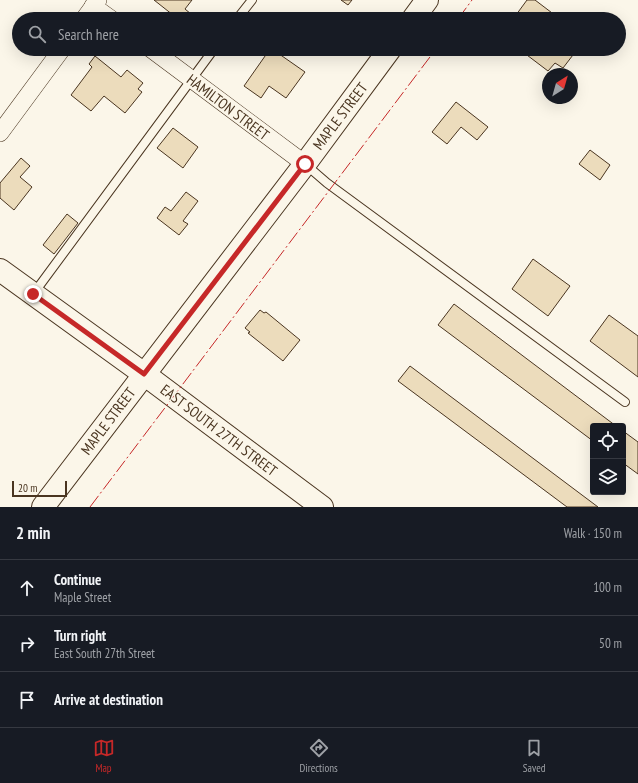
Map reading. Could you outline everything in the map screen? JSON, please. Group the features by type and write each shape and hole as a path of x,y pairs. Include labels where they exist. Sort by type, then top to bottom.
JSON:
{"main road":[{"path":"418,12 427,0"},
{"name":"MAPLE STREET","path":"43,507 305,164 385,56"},
{"name":"EAST SOUTH 27TH STREET","path":"0,270 144,374 322,507"}],"street":[{"path":"0,134 57,56"},
{"name":"HAMILTON STREET","path":"160,56 305,164"}],"lane":[{"path":"243,12 252,0"},
{"path":"33,294 209,56"},
{"path":"305,164 334,188 625,402"}],"building":[{"path":"154,0 192,0 185,9 189,12 169,12"},
{"path":"341,0 352,0 348,5"},
{"path":"527,0 535,0 551,12 518,12"},
{"path":"95,56 121,77 127,70 143,83 138,89 142,92 125,113 104,96 91,111 71,95 92,67 89,64"},
{"path":"265,56 282,56 305,72 286,98 269,86 261,98 244,86"},
{"path":"528,56 572,56 563,68 555,63 551,68 544,68"},
{"path":"456,102 488,127 477,140 461,127 447,144 432,132"},
{"path":"173,128 198,147 183,168 157,148"},
{"path":"590,150 610,165 600,180 579,164"},
{"path":"21,158 30,166 20,177 32,187 14,210 0,198 0,183"},
{"path":"186,192 198,201 183,221 188,224 179,235 157,218 165,207 171,211"},
{"path":"67,214 78,223 54,254 43,245"},
{"path":"533,259 570,286 548,316 512,289"},
{"path":"454,304 612,423 590,423 590,439 438,325"},
{"path":"260,310 264,313 266,312 300,340 283,361 248,333 250,332 245,328"},
{"path":"609,315 638,336 638,377 590,341"},
{"path":"410,366 598,507 567,507 398,381"},
{"path":"626,433 638,442 638,474 626,465"}],"power":[{"path":"463,12 472,0"},
{"path":"90,507 431,56"}],"route":[{"path":"33,294 144,374 305,164"}]}
